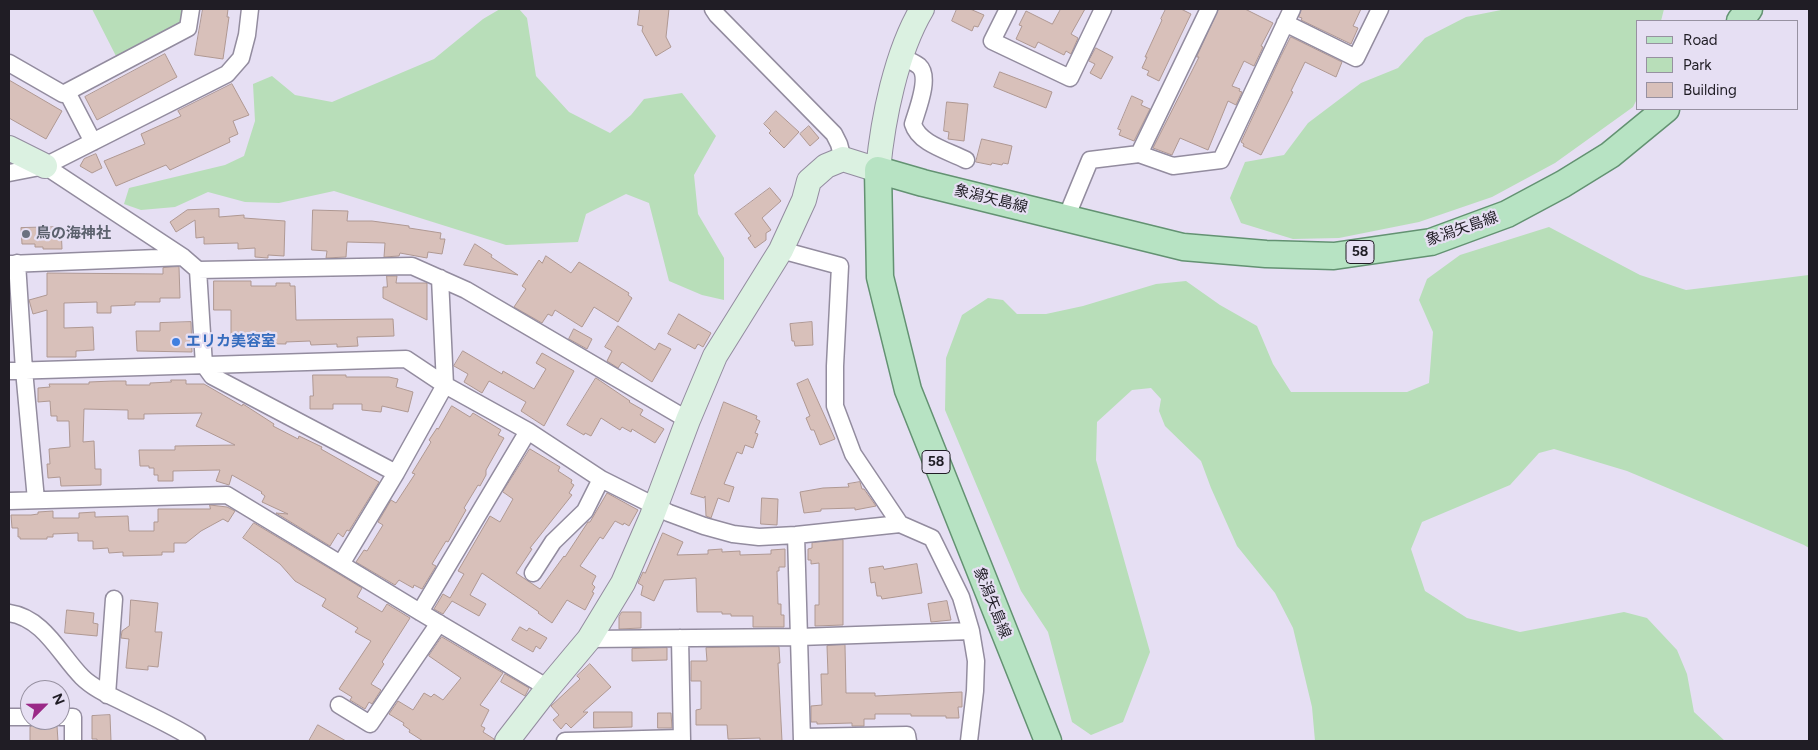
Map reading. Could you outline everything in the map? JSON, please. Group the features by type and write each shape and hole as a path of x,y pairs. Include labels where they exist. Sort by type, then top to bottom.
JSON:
{"main road":[{"path":"1741,20 1749,9"},
{"name":"象潟矢島線","path":"1048,741 908,390 880,277 878,170 923,183 1183,247 1266,254 1334,256 1430,242 1507,214 1610,156 1665,110"}],"street":[{"path":"9,64 63,94 188,28 191,9"},
{"path":"9,173 45,166 227,74 241,58 247,35 250,9"},
{"path":"713,9 716,15 834,134 843,159"},
{"path":"507,741 589,639 623,583 715,356 781,250 804,200 809,181 826,166 843,159 878,170 881,140 900,57 922,9"},
{"path":"1008,9 992,41 1070,78 1103,9"},
{"path":"1139,154 1209,9"},
{"path":"1066,218 1090,160 1139,154 1173,166 1220,160 1287,13 1356,58 1380,9"},
{"path":"900,57 919,66 924,74 924,84 913,124 915,130 923,139 966,160"},
{"path":"67,92 93,142"},
{"path":"9,148 45,166 183,257 198,270 412,266 466,290 688,420"},
{"path":"781,250 840,266 834,366 835,406 852,454 900,524"},
{"path":"36,500 16,370 13,263 183,257"},
{"path":"198,270 204,365 212,376 396,473"},
{"path":"341,564 396,473 445,385 440,278"},
{"path":"16,370 406,359 445,385 528,431 602,480 655,507 704,526 733,534 759,537 900,524 932,538 962,597 971,631 976,661 969,741"},
{"path":"420,612 528,431"},
{"path":"533,573 552,542 585,511 602,480"},
{"path":"9,501 227,495 548,688"},
{"path":"796,535 802,739 908,735 908,741"},
{"path":"107,694 114,599"},
{"path":"9,613 21,615 48,635 83,678 182,737 197,741"},
{"path":"339,705 370,724 439,624"},
{"path":"589,639 799,637 971,631"},
{"path":"565,741 682,740 680,638"},
{"path":"70,717 73,717 74,741"}],"green space":[{"path":"92,9 184,9 182,23 117,58"},
{"path":"500,9 519,9 527,18 536,76 569,112 610,133 631,115 644,99 682,93 716,136 694,175 698,214 724,258 724,300 702,295 669,281 649,203 626,194 586,214 578,242 506,245 334,191 279,203 245,202 208,192 175,207 141,210 124,204 129,188 225,165 244,156 255,121 253,84 272,76 295,95 332,102 434,59 483,19"},
{"path":"1506,9 1664,9 1661,20 1636,20 1636,101 1633,107 1555,163 1492,197 1419,222 1339,238 1293,239 1241,223 1230,198 1245,162 1284,155 1308,123 1361,83 1398,68 1425,38 1466,17"},
{"path":"1549,227 1640,275 1686,290 1809,275 1809,548 1627,471 1554,449 1539,453 1510,485 1422,522 1411,549 1425,591 1467,618 1520,632 1624,612 1647,618 1677,650 1687,674 1694,712 1725,741 1315,741 1312,707 1293,628 1275,593 1237,546 1201,461 1165,426 1159,411 1161,399 1151,388 1132,390 1097,422 1096,460 1150,652 1123,722 1091,735 1072,722 1048,632 1021,591 945,410 946,358 962,315 988,298 1003,300 1017,314 1046,314 1083,306 1156,284 1186,281 1220,305 1257,326 1273,364 1291,392 1407,392 1429,383 1433,332 1419,300 1427,279 1460,255"}],"building":[{"path":"203,9 228,9 227,17 229,17 223,59 195,55"},
{"path":"640,9 669,9 666,37 671,47 656,56 642,31 643,26 638,25"},
{"path":"957,9 970,9 984,15 978,27 974,26 972,31 952,21"},
{"path":"1061,9 1085,9 1071,34 1078,38 1071,54 1066,51 1064,55 1038,42 1035,48 1016,39 1022,26 1019,25 1026,11 1052,24"},
{"path":"1166,9 1181,9 1191,14 1159,81 1147,75 1149,71 1142,68"},
{"path":"1219,9 1245,9 1273,23 1261,46 1263,47 1254,66 1244,61 1232,86 1240,89 1239,91 1242,92 1236,105 1228,101 1208,150 1180,138 1172,155 1153,148 1199,57 1197,57"},
{"path":"1302,9 1361,9 1353,26 1358,28 1351,44 1301,20 1302,18 1299,17"},
{"path":"1291,37 1342,62 1336,77 1305,62 1291,91 1293,92 1261,155 1243,146 1244,144 1241,142"},
{"path":"1096,48 1113,57 1101,79 1090,73 1095,64 1089,61"},
{"path":"165,54 177,77 97,120 85,97"},
{"path":"1000,72 1052,92 1046,108 994,87"},
{"path":"9,80 62,111 46,139 9,118"},
{"path":"232,84 249,115 233,121 238,134 229,138 230,142 170,170 166,165 116,186 104,161 145,144 141,134 181,116 178,111"},
{"path":"1132,96 1143,101 1141,105 1150,109 1134,141 1119,135 1121,130 1118,129"},
{"path":"947,102 968,104 964,141 948,139 949,132 944,131"},
{"path":"776,111 799,132 784,148 769,133 771,131 764,124"},
{"path":"809,126 819,138 810,146 800,134"},
{"path":"982,139 1012,146 1008,164 992,163 991,165 976,162"},
{"path":"96,154 102,168 92,173 80,166 84,159"},
{"path":"770,188 781,201 762,218 771,230 766,233 766,240 755,248 748,238 751,236 735,214"},
{"path":"219,209 219,217 244,215 244,218 285,221 284,256 268,255 268,258 255,257 255,248 238,249 238,243 204,244 204,237 196,238 195,220 176,232 170,222 187,210"},
{"path":"313,210 348,211 347,221 372,221 441,233 440,239 445,239 442,254 428,252 427,258 400,253 399,256 384,257 385,243 347,242 346,257 326,258 327,251 312,250"},
{"path":"61,227 62,249 43,249 43,247 35,247 35,244 22,244 21,228"},
{"path":"475,244 492,255 491,257 518,275 464,265"},
{"path":"546,256 571,273 579,262 629,293 628,295 632,298 618,322 594,307 582,327 555,310 552,316 548,314 542,323 514,307 526,289 522,286 539,260 542,263"},
{"path":"179,267 180,298 160,298 160,302 135,302 135,305 111,306 111,313 97,313 97,302 64,303 64,328 93,327 94,350 76,351 76,357 47,357 47,310 33,314 29,300 47,295 47,273 163,274 163,268"},
{"path":"387,276 397,276 396,283 427,283 427,320 383,298 383,287 387,287"},
{"path":"214,281 251,281 251,286 276,286 276,283 290,283 290,286 295,286 296,320 393,319 394,336 357,337 358,346 337,347 337,344 311,345 310,341 286,342 286,344 231,343 231,310 214,310"},
{"path":"679,314 711,333 703,347 698,344 695,349 668,334"},
{"path":"191,322 192,352 137,351 136,331 160,331 160,323"},
{"path":"812,322 813,345 795,346 794,341 792,341 790,324"},
{"path":"618,326 655,350 659,343 671,349 652,382 622,362 618,368 607,361 612,351 605,347"},
{"path":"574,329 592,339 587,349 569,339"},
{"path":"463,351 502,374 503,371 534,389 546,369 536,363 542,353 574,371 544,426 521,411 526,402 489,381 482,393 464,382 468,374 454,366"},
{"path":"313,375 389,377 398,379 396,387 413,392 408,412 382,406 381,412 362,410 362,404 333,404 333,409 310,409 310,396 313,396"},
{"path":"596,378 643,410 640,415 664,429 655,443 632,429 631,432 622,427 620,430 601,418 591,436 585,433 584,435 567,425"},
{"path":"808,379 835,439 820,445 814,430 811,430 806,418 810,416 797,384"},
{"path":"171,380 186,380 186,384 204,384 242,406 243,404 274,424 273,426 298,439 299,436 322,447 321,449 379,482 349,531 347,530 343,537 338,533 330,546 276,513 288,514 262,502 265,496 262,492 232,475 229,485 216,481 220,470 173,471 173,481 158,481 158,475 154,475 154,468 140,466 139,450 175,450 175,446 235,445 196,426 202,413 144,414 144,419 128,419 128,410 84,409 83,442 94,441 95,469 101,469 101,485 61,486 60,477 48,478 47,464 50,464 49,449 70,447 69,421 57,421 57,416 51,416 50,401 38,402 38,388 50,387 49,384 89,384 89,382 113,381 126,381 126,385 150,385 150,383 171,382"},
{"path":"724,402 757,416 756,419 760,421 755,433 758,434 753,448 745,445 742,454 737,452 724,484 734,487 729,502 718,498 711,518 706,516 705,496 704,498 691,494"},
{"path":"452,406 470,417 473,413 501,430 498,435 504,438 486,470 486,475 480,486 478,485 464,508 466,510 448,542 446,541 432,564 436,566 422,589 414,585 413,588 399,580 395,585 356,562 364,550 367,551 383,525 378,522 391,500 396,503 415,474 412,473 431,442 429,440"},
{"path":"530,449 560,467 558,471 572,480 571,483 574,485 569,493 572,495 530,548 532,549 516,573 540,589 565,557 588,522 590,522 607,493 638,510 629,526 615,521 603,539 600,537 580,566 596,576 592,584 595,587 592,592 594,593 585,610 567,600 552,623 482,573 470,595 486,604 479,616 452,601 443,614 434,609 443,594 450,598 464,574 458,571 490,516 500,522 513,499 503,492"},
{"path":"860,482 862,489 864,489 876,506 855,510 855,508 821,509 821,511 804,513 800,492 823,488 849,487 848,484"},
{"path":"762,498 778,499 777,525 761,524"},
{"path":"210,505 227,507 235,511 228,522 223,519 201,531 186,543 174,543 174,552 162,552 162,555 123,556 123,552 109,553 108,548 93,549 93,541 78,541 78,533 53,534 53,537 47,537 47,539 20,539 18,537 18,528 12,528 11,515 31,515 38,514 38,512 53,511 53,518 79,518 79,513 95,512 95,517 128,516 129,531 154,531 154,522 158,522 158,509 210,509"},
{"path":"254,523 362,588 357,597 382,612 387,604 410,618 382,662 384,664 371,684 381,690 372,704 369,702 365,709 350,700 352,697 339,689 371,641 355,632 358,628 322,606 326,599 295,581 280,564 243,538"},
{"path":"663,533 683,542 677,555 708,554 708,550 722,549 722,552 740,551 740,555 771,554 771,550 785,549 785,567 779,567 779,571 777,571 778,604 781,604 781,615 784,615 784,627 753,627 753,616 731,616 731,614 722,614 722,612 697,612 696,578 664,580 654,601 641,595 643,586 638,583 643,572 645,573"},
{"path":"843,540 843,625 815,626 815,605 819,605 819,563 811,564 811,560 808,560 808,549 812,548 812,543"},
{"path":"917,564 922,593 882,599 881,596 877,596 875,582 871,583 869,568 883,566 884,569"},
{"path":"131,600 158,603 155,632 162,632 158,667 148,666 148,670 126,668 129,639 121,638 122,631 129,626"},
{"path":"947,601 951,620 931,622 928,604"},
{"path":"67,610 94,613 93,623 98,624 97,636 65,633"},
{"path":"622,612 641,612 641,628 619,629 619,617"},
{"path":"520,627 527,631 529,628 547,638 540,649 536,646 533,652 512,640"},
{"path":"442,637 503,673 480,705 489,710 481,726 485,728 483,732 494,739 494,741 423,741 409,732 410,730 403,725 404,723 389,714 398,701 413,710 424,693 431,697 434,694 443,700 461,678 429,656"},
{"path":"845,645 846,693 875,693 875,696 962,692 962,707 958,707 959,718 911,716 911,714 875,714 875,719 864,719 864,726 852,726 852,723 817,724 817,722 811,722 811,706 822,705 821,674 828,674 827,646"},
{"path":"779,647 780,663 778,663 782,741 760,741 760,738 728,739 727,725 696,725 696,710 701,709 701,681 691,681 691,661 707,661 706,648"},
{"path":"667,648 667,660 632,661 632,649"},
{"path":"590,664 611,687 583,712 588,712 571,728 566,723 561,729 553,720 559,715 551,706 580,679 577,676"},
{"path":"505,674 529,688 525,696 501,682"},
{"path":"594,712 632,712 632,727 594,728"},
{"path":"658,713 671,713 672,728 658,728"},
{"path":"110,715 111,741 92,739 92,716"},
{"path":"318,725 346,741 309,741"},
{"path":"30,730 57,730 58,741 30,741"}],"place":[{"name":"鳥の海神社","path":"26,234"},
{"name":"エリカ美容室","path":"176,342"}]}
